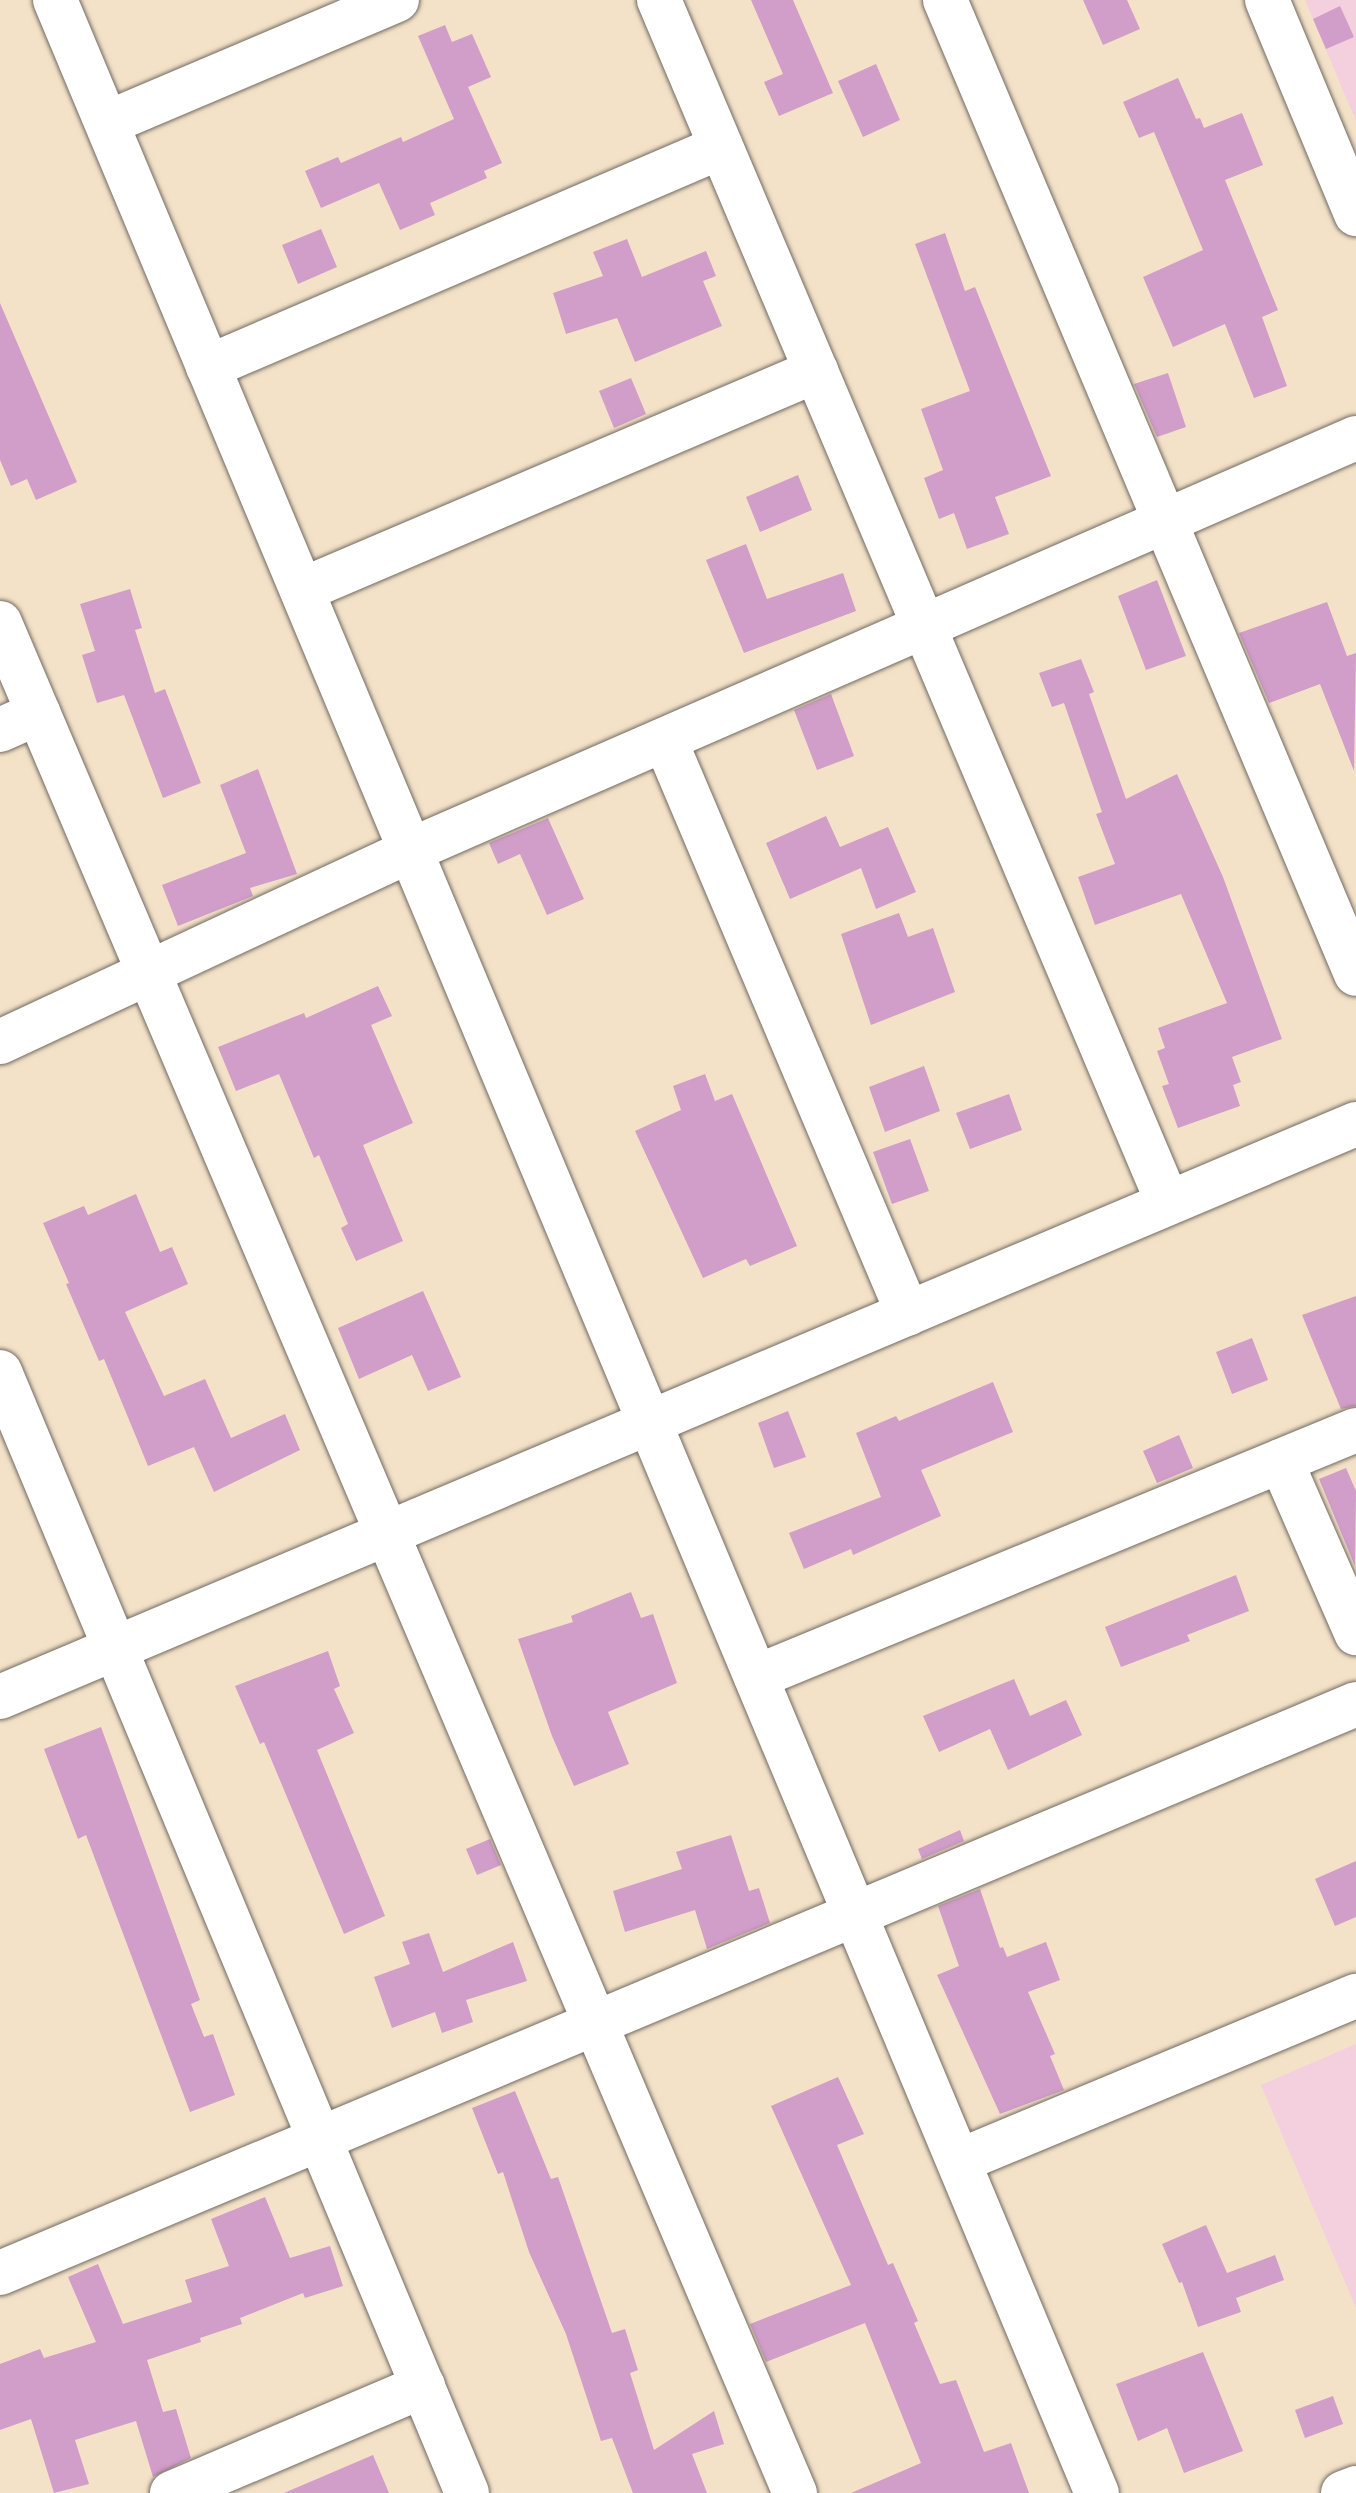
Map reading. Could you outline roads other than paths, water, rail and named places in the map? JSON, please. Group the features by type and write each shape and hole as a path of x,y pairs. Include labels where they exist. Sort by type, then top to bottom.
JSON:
{"street":[{"path":"55,0 1097,2493"},
{"path":"107,123 397,0"},
{"path":"659,0 1168,1203"},
{"path":"945,0 1356,974"},
{"path":"1267,0 1356,214"},
{"path":"208,367 721,147"},
{"path":"302,590 816,371"},
{"path":"0,1042 411,850 1356,438"},
{"path":"0,623 19,721 149,973 795,2493"},
{"path":"665,740 908,1314"},
{"path":"0,1697 1356,1124"},
{"path":"0,1372 467,2493"},
{"path":"756,1677 1356,1430"},
{"path":"1281,1461 1356,1633"},
{"path":"0,2273 1356,1704"},
{"path":"959,2161 1356,1996"},
{"path":"186,2490 423,2386"},
{"path":"1343,2493 1356,2488"}]}
